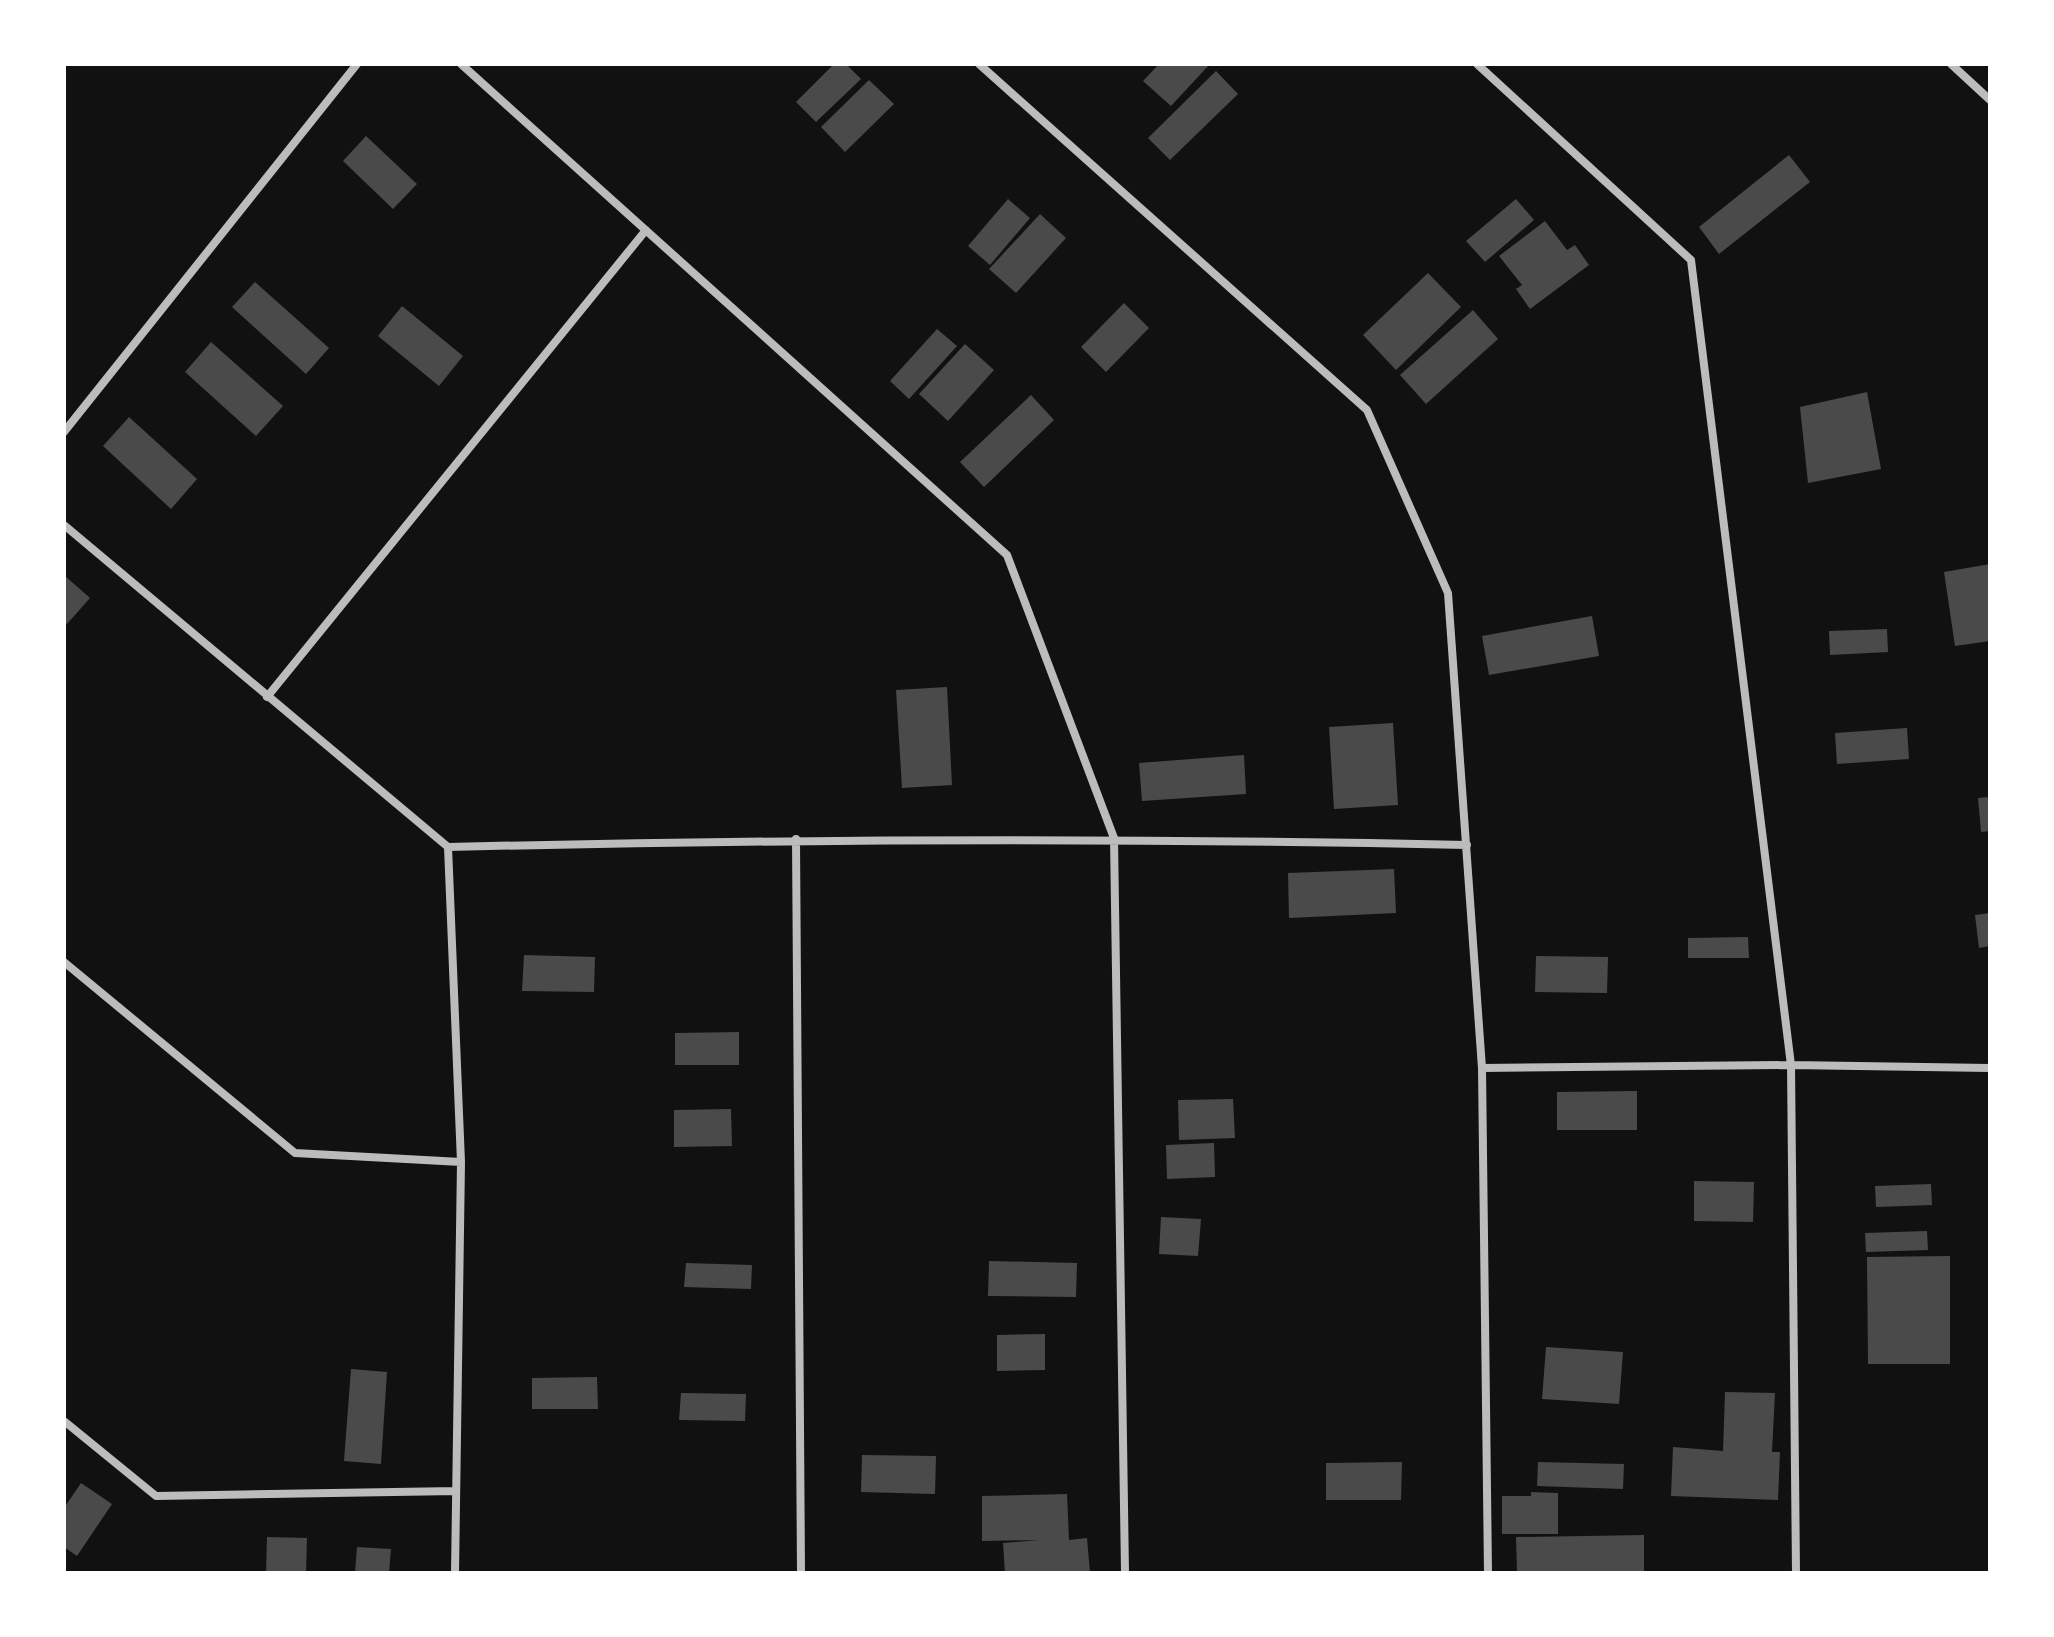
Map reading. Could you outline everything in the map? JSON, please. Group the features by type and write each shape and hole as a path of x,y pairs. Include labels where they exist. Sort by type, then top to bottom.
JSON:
{"street":[{"path":"64,432 357,64"},
{"path":"461,64 1007,555 1114,838 1125,1573"},
{"path":"979,64 1367,410 1448,593 1482,1068 1488,1573"},
{"path":"1477,64 1691,260 1791,1065 1796,1573"},
{"path":"1951,64 1990,100"},
{"path":"267,697 646,230"},
{"path":"64,525 448,847 796,839 1114,838 1467,845"},
{"path":"796,839 801,1573"},
{"path":"448,847 461,1162 455,1573"},
{"path":"64,962 295,1153 461,1162"},
{"path":"1482,1068 1791,1065 1990,1068"},
{"path":"64,1421 156,1496 456,1491"}],"building":[{"path":"834,64 846,64 861,79 816,122 796,102"},
{"path":"1159,64 1210,64 1171,106 1143,81"},
{"path":"1216,71 1238,94 1170,160 1148,138"},
{"path":"869,80 894,104 845,152 821,127"},
{"path":"366,136 417,184 393,209 343,161"},
{"path":"1789,155 1810,182 1719,254 1699,227"},
{"path":"1008,199 1030,218 990,265 968,246"},
{"path":"1516,199 1534,220 1485,262 1466,241"},
{"path":"1040,214 1066,238 1016,293 989,269"},
{"path":"1545,221 1567,250 1575,245 1589,265 1530,309 1516,289 1522,285 1499,256"},
{"path":"1428,273 1461,307 1396,370 1363,335"},
{"path":"255,282 329,348 306,374 232,307"},
{"path":"1124,303 1149,328 1106,372 1081,347"},
{"path":"402,306 463,356 439,386 378,336"},
{"path":"1473,310 1498,339 1426,404 1400,375"},
{"path":"937,329 957,346 909,399 890,381"},
{"path":"211,342 283,406 256,436 185,372"},
{"path":"965,344 994,370 948,421 919,394"},
{"path":"1867,392 1881,469 1808,483 1800,407"},
{"path":"1031,395 1054,420 984,487 960,462"},
{"path":"129,417 197,479 171,509 103,446"},
{"path":"1990,564 1990,641 1955,646 1944,572"},
{"path":"64,575 90,598 67,624 64,622"},
{"path":"1592,616 1599,656 1489,675 1482,636"},
{"path":"1887,629 1888,652 1830,655 1829,631"},
{"path":"947,687 952,785 902,788 896,690"},
{"path":"1393,723 1398,805 1334,809 1329,727"},
{"path":"1907,728 1909,759 1837,764 1835,733"},
{"path":"1244,755 1246,794 1142,801 1139,763"},
{"path":"1990,797 1990,831 1981,832 1978,798"},
{"path":"1394,869 1396,913 1289,918 1288,873"},
{"path":"1990,913 1990,946 1979,948 1975,915"},
{"path":"1748,937 1749,958 1688,958 1688,938"},
{"path":"524,955 595,957 594,992 522,991"},
{"path":"1536,956 1608,957 1607,993 1535,992"},
{"path":"739,1032 739,1065 675,1065 675,1033"},
{"path":"1637,1091 1637,1130 1557,1130 1557,1092"},
{"path":"1233,1099 1235,1138 1179,1140 1178,1100"},
{"path":"731,1109 732,1146 674,1147 674,1110"},
{"path":"1214,1143 1215,1177 1167,1179 1166,1145"},
{"path":"1694,1181 1754,1182 1753,1222 1694,1221"},
{"path":"1931,1184 1932,1205 1876,1207 1875,1186"},
{"path":"1161,1217 1201,1219 1198,1256 1159,1254"},
{"path":"1927,1231 1928,1250 1866,1252 1865,1233"},
{"path":"1950,1256 1950,1364 1868,1364 1867,1257"},
{"path":"989,1261 1077,1263 1076,1297 988,1296"},
{"path":"686,1263 752,1265 751,1289 684,1287"},
{"path":"1045,1334 1045,1370 997,1371 997,1335"},
{"path":"1546,1347 1623,1352 1619,1404 1542,1399"},
{"path":"351,1369 387,1372 381,1464 344,1461"},
{"path":"597,1377 598,1409 532,1409 532,1378"},
{"path":"1725,1392 1775,1393 1772,1452 1780,1452 1778,1500 1671,1496 1673,1447 1723,1451"},
{"path":"681,1393 746,1394 745,1421 679,1420"},
{"path":"862,1455 936,1456 935,1494 861,1492"},
{"path":"1402,1462 1401,1500 1326,1500 1326,1463"},
{"path":"1538,1462 1624,1464 1623,1489 1537,1486"},
{"path":"81,1483 112,1504 77,1556 64,1547 64,1508"},
{"path":"1531,1492 1558,1493 1558,1534 1502,1534 1502,1496 1531,1496"},
{"path":"1067,1494 1069,1540 1087,1538 1090,1573 1005,1573 1003,1543 1039,1540 982,1541 982,1496"},
{"path":"1644,1535 1644,1573 1517,1573 1516,1537"},
{"path":"267,1537 307,1538 306,1573 266,1573"},
{"path":"357,1547 391,1549 389,1573 355,1573"}]}
